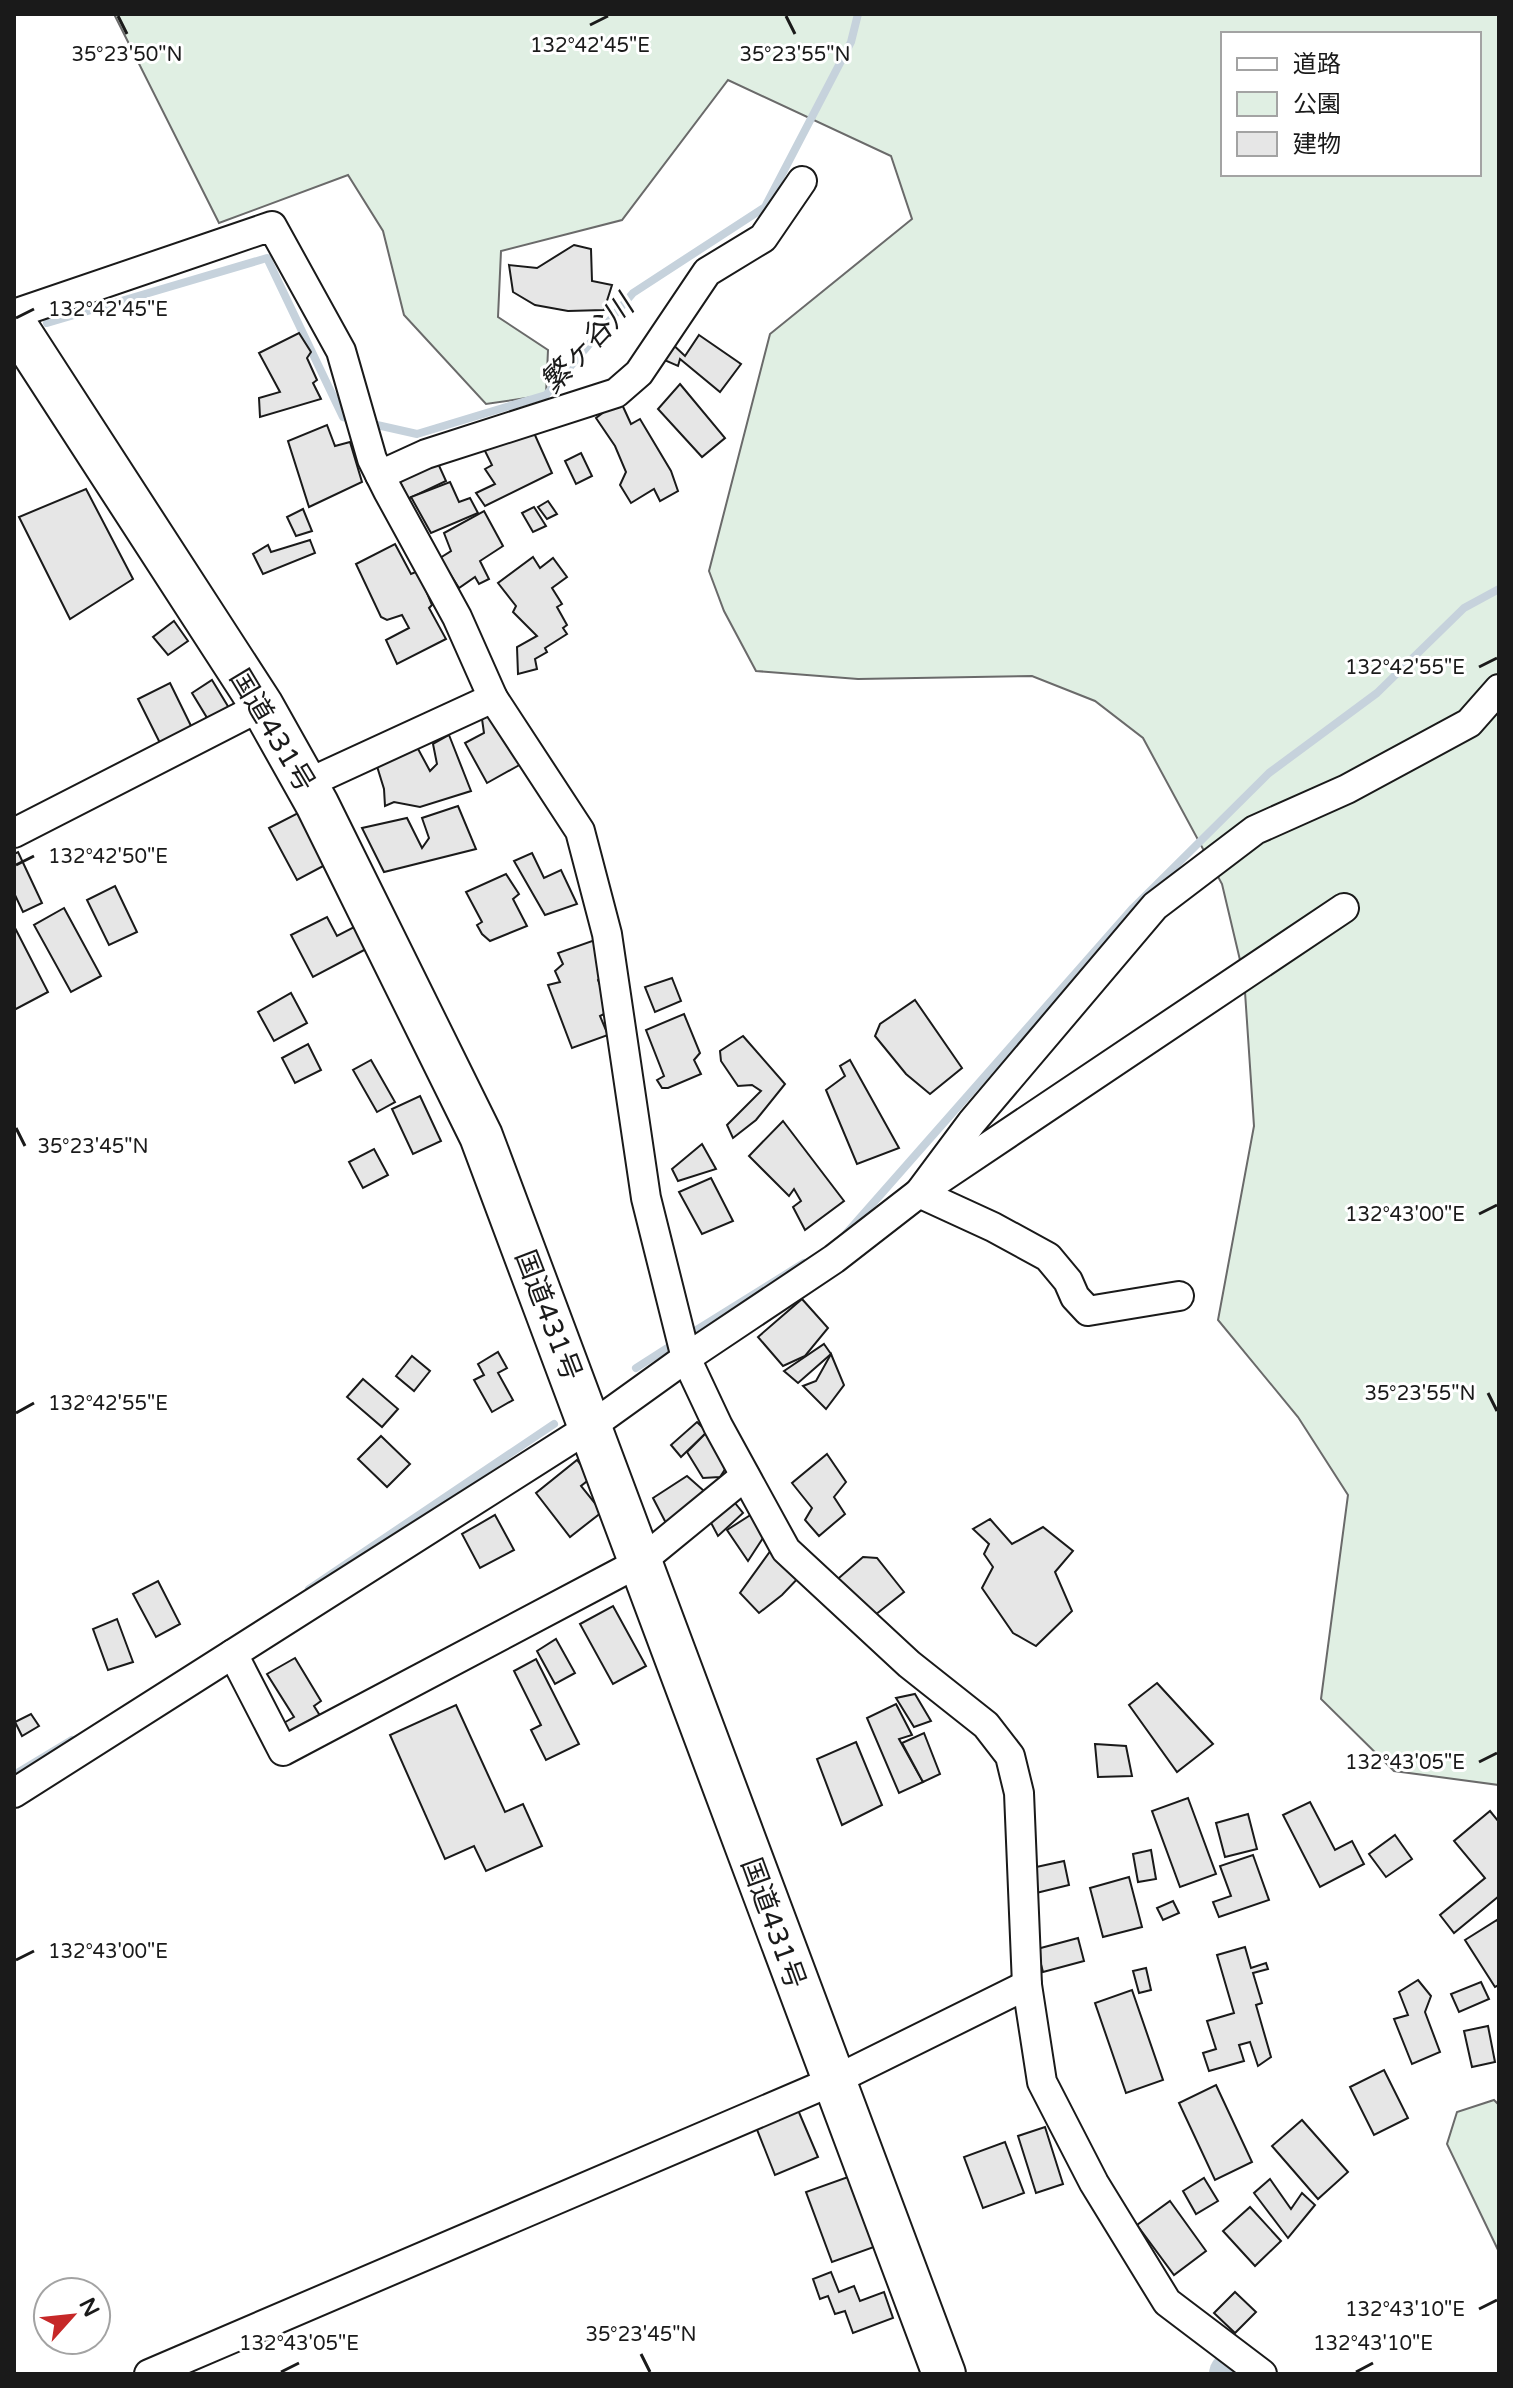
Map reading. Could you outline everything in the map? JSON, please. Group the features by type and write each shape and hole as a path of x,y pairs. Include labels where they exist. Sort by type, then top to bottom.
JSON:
{"highway":[{"name":"国道431号","path":"14,323 262,706 306,784 481,1136 944,2374"}],"street":[{"path":"380,475 426,454 616,393 639,373 707,272 763,238 802,181"},
{"path":"14,314 272,226 341,351 372,459 457,617 493,698 580,831 607,934 646,1198 686,1358 718,1426 786,1550 909,1664 986,1725 1010,1756 1019,1793 1027,1985 1042,2082 1094,2183 1167,2302 1259,2373"},
{"path":"919,1193 972,1122 1155,906 1255,830 1347,789 1469,723 1499,689"},
{"path":"306,784 493,698"},
{"path":"14,833 262,706"},
{"path":"14,1793 590,1427 834,1259 919,1193 1344,908"},
{"path":"919,1193 993,1227 1048,1257 1088,1311 1179,1296"},
{"path":"233,1654 283,1751 640,1562 745,1476"},
{"path":"149,2374 833,2081 1027,1985"}],"green space":[{"path":"114,14 1499,14 1499,1785 1394,1771 1321,1699 1348,1495 1298,1417 1218,1320 1254,1126 1244,977 1222,884 1143,738 1095,701 1032,676 858,679 756,671 724,611 709,571 770,334 912,219 891,156 728,80 622,220 501,251 498,317 548,350 546,395 486,404 404,315 383,231 348,175 219,223"},
{"path":"1494,2100 1499,2105 1499,2252 1447,2144 1457,2112"}],"building":[{"path":"574,245 591,249 592,281 612,285 604,310 568,311 535,305 513,292 509,265 537,268"},
{"path":"299,333 311,352 307,358 317,380 313,383 321,399 260,417 259,398 280,392 259,353"},
{"path":"699,335 741,364 720,392 680,359 678,366 655,356 669,341 685,356"},
{"path":"680,384 725,438 702,457 658,409"},
{"path":"620,400 631,424 640,419 671,471 678,491 660,501 654,489 631,503 620,485 626,472 615,446 596,418"},
{"path":"530,424 552,473 485,506 476,493 495,484 485,469 492,465 483,447"},
{"path":"327,425 335,446 350,442 362,482 309,507 288,441"},
{"path":"431,448 446,481 408,499 393,466"},
{"path":"581,453 592,476 576,484 565,461"},
{"path":"450,482 459,502 470,498 478,513 431,533 411,497"},
{"path":"86,489 133,579 70,619 19,517"},
{"path":"548,501 557,514 547,519 538,507"},
{"path":"534,507 546,526 533,532 522,513"},
{"path":"303,509 312,531 296,536 287,517"},
{"path":"484,511 503,546 480,561 489,579 479,584 475,577 459,588 440,558 451,551 444,533"},
{"path":"310,540 315,553 263,574 253,554 268,545 271,552"},
{"path":"395,544 411,574 418,571 432,605 429,608 446,639 397,664 386,640 409,628 402,615 387,620 381,617 356,564"},
{"path":"533,557 540,568 553,558 567,577 552,588 562,604 557,607 567,625 563,628 567,634 545,648 547,652 535,659 537,669 518,674 517,647 537,636 513,612 516,606 498,583"},
{"path":"174,621 188,641 168,655 153,637"},
{"path":"212,680 229,708 209,721 192,693"},
{"path":"170,683 194,732 164,751 138,699"},
{"path":"493,713 523,763 487,783 465,743 484,733 482,719"},
{"path":"449,735 471,791 420,807 394,802 385,806 384,789 376,763 417,747 430,771 437,764 433,744"},
{"path":"458,806 476,849 384,872 362,828 407,818 422,848 429,838 422,818"},
{"path":"300,812 327,864 297,880 269,828"},
{"path":"18,852 42,903 23,912 14,893 14,854"},
{"path":"532,853 544,878 561,870 577,904 545,915 514,861"},
{"path":"506,874 519,894 513,899 527,926 490,941 477,925 482,922 466,892"},
{"path":"115,886 137,932 109,945 87,900"},
{"path":"64,908 101,976 71,992 34,925"},
{"path":"327,917 337,936 356,926 368,948 313,977 291,935"},
{"path":"14,926 48,992 14,1010"},
{"path":"595,940 604,974 598,980 610,1011 600,1016 608,1035 572,1048 548,985 560,982 555,971 563,964 558,953"},
{"path":"672,978 681,1001 655,1012 645,987"},
{"path":"291,993 307,1023 274,1041 258,1012"},
{"path":"915,1000 962,1068 930,1094 906,1074 875,1036 880,1024"},
{"path":"684,1014 700,1053 694,1060 701,1074 662,1088 657,1080 664,1076 646,1030"},
{"path":"743,1036 785,1084 756,1120 733,1138 727,1125 761,1091 752,1085 738,1086 721,1061 720,1051"},
{"path":"308,1044 321,1070 295,1083 282,1058"},
{"path":"371,1060 395,1102 377,1112 353,1070"},
{"path":"850,1060 899,1148 857,1164 826,1090 845,1076 840,1066"},
{"path":"420,1096 441,1141 413,1154 392,1109"},
{"path":"783,1121 844,1201 805,1230 793,1207 801,1201 794,1189 789,1196 749,1156"},
{"path":"702,1144 716,1169 678,1181 672,1169"},
{"path":"374,1149 388,1175 363,1188 349,1162"},
{"path":"711,1178 733,1221 702,1234 679,1192"},
{"path":"802,1299 828,1328 805,1356 783,1366 758,1337"},
{"path":"824,1344 831,1354 798,1383 784,1371"},
{"path":"498,1352 507,1368 498,1373 513,1400 492,1412 474,1380 484,1375 478,1364"},
{"path":"831,1354 844,1385 826,1409 803,1386 816,1381"},
{"path":"412,1356 430,1371 414,1391 396,1376"},
{"path":"363,1379 398,1409 382,1427 347,1397"},
{"path":"697,1422 707,1432 681,1457 671,1445"},
{"path":"707,1432 731,1460 720,1477 703,1478 687,1452"},
{"path":"381,1436 410,1464 387,1487 358,1459"},
{"path":"827,1454 846,1482 834,1497 845,1514 819,1536 805,1520 812,1508 792,1483"},
{"path":"577,1460 591,1478 581,1486 602,1512 570,1537 536,1493"},
{"path":"687,1476 704,1491 667,1525 653,1498"},
{"path":"735,1503 743,1513 718,1536 708,1517"},
{"path":"752,1514 769,1535 763,1538 748,1561 727,1530"},
{"path":"495,1515 514,1550 480,1568 462,1534"},
{"path":"990,1519 1012,1544 1043,1527 1073,1551 1055,1572 1072,1611 1036,1646 1013,1633 982,1588 993,1567 984,1554 989,1544 973,1529"},
{"path":"771,1550 804,1572 759,1613 740,1593"},
{"path":"863,1557 877,1558 904,1592 870,1619 832,1584"},
{"path":"158,1581 180,1624 156,1637 133,1594"},
{"path":"613,1606 646,1666 613,1684 580,1624"},
{"path":"117,1619 133,1662 108,1670 93,1629"},
{"path":"556,1639 575,1673 555,1684 537,1651"},
{"path":"295,1658 321,1701 314,1706 324,1722 292,1742 282,1724 294,1717 267,1674"},
{"path":"536,1659 579,1744 546,1760 531,1730 541,1725 514,1671"},
{"path":"1157,1683 1213,1744 1177,1772 1129,1705"},
{"path":"915,1694 931,1721 914,1727 896,1698"},
{"path":"896,1704 912,1735 899,1739 923,1782 899,1793 867,1718"},
{"path":"456,1705 505,1812 523,1804 542,1846 486,1871 474,1846 445,1859 390,1735"},
{"path":"31,1714 39,1726 22,1736 15,1722"},
{"path":"924,1733 940,1774 923,1782 902,1743"},
{"path":"856,1742 882,1805 842,1825 817,1759"},
{"path":"1095,1744 1126,1746 1132,1776 1098,1777"},
{"path":"1188,1798 1216,1874 1180,1887 1152,1811"},
{"path":"1310,1802 1335,1850 1352,1841 1364,1864 1320,1887 1283,1815"},
{"path":"1490,1811 1499,1822 1499,1896 1454,1933 1440,1915 1485,1878 1454,1841"},
{"path":"1248,1814 1257,1849 1225,1857 1216,1823"},
{"path":"1395,1835 1412,1859 1386,1877 1369,1854"},
{"path":"1151,1850 1156,1879 1138,1882 1133,1854"},
{"path":"1253,1855 1269,1900 1219,1917 1213,1902 1231,1896 1220,1866"},
{"path":"1064,1861 1069,1885 1032,1894 1027,1869"},
{"path":"1129,1877 1142,1927 1103,1937 1090,1888"},
{"path":"1173,1901 1179,1913 1163,1920 1157,1908"},
{"path":"1497,1920 1499,1985 1495,1987 1465,1940"},
{"path":"1078,1938 1084,1961 1043,1972 1037,1949"},
{"path":"1245,1947 1251,1968 1266,1963 1268,1969 1253,1973 1262,2003 1256,2005 1271,2057 1258,2066 1250,2042 1239,2045 1244,2061 1209,2071 1203,2053 1216,2049 1207,2021 1234,2013 1217,1955"},
{"path":"1146,1968 1151,1990 1139,1993 1133,1971"},
{"path":"1418,1980 1431,1996 1425,2012 1440,2052 1412,2064 1394,2019 1408,2015 1399,1992"},
{"path":"1481,1982 1489,1999 1459,2012 1451,1994"},
{"path":"1132,1990 1163,2080 1126,2093 1095,2003"},
{"path":"1488,2026 1495,2062 1472,2067 1464,2031"},
{"path":"1384,2070 1408,2118 1374,2135 1350,2087"},
{"path":"1216,2085 1252,2162 1215,2180 1179,2103"},
{"path":"798,2110 818,2157 775,2175 756,2127"},
{"path":"1302,2120 1348,2172 1318,2199 1272,2146"},
{"path":"1045,2127 1063,2184 1036,2193 1018,2136"},
{"path":"1005,2142 1024,2193 983,2208 964,2157"},
{"path":"848,2177 874,2247 832,2262 806,2192"},
{"path":"1204,2178 1218,2201 1196,2214 1183,2191"},
{"path":"1270,2179 1291,2209 1302,2193 1315,2205 1288,2238 1254,2193"},
{"path":"1170,2201 1206,2251 1174,2275 1137,2225"},
{"path":"1250,2207 1281,2241 1255,2266 1223,2231"},
{"path":"831,2272 839,2292 854,2286 860,2301 884,2292 893,2318 853,2333 845,2311 835,2314 828,2296 820,2299 813,2279"},
{"path":"1235,2292 1256,2312 1235,2333 1214,2313"}],"waterway":[{"name":"繁ヶ谷川","path":"368,423 417,434 546,395 633,293 765,207 851,42 858,14"},
{"name":"繁ヶ谷川","path":"47,323 267,258 343,417 355,420"},
{"path":"845,1235 1133,908 1269,773 1377,693 1464,608 1499,589"},
{"path":"687,1336 804,1263"},
{"path":"636,1368 675,1343"},
{"path":"309,1589 554,1424"},
{"path":"14,1775 72,1740"}]}
